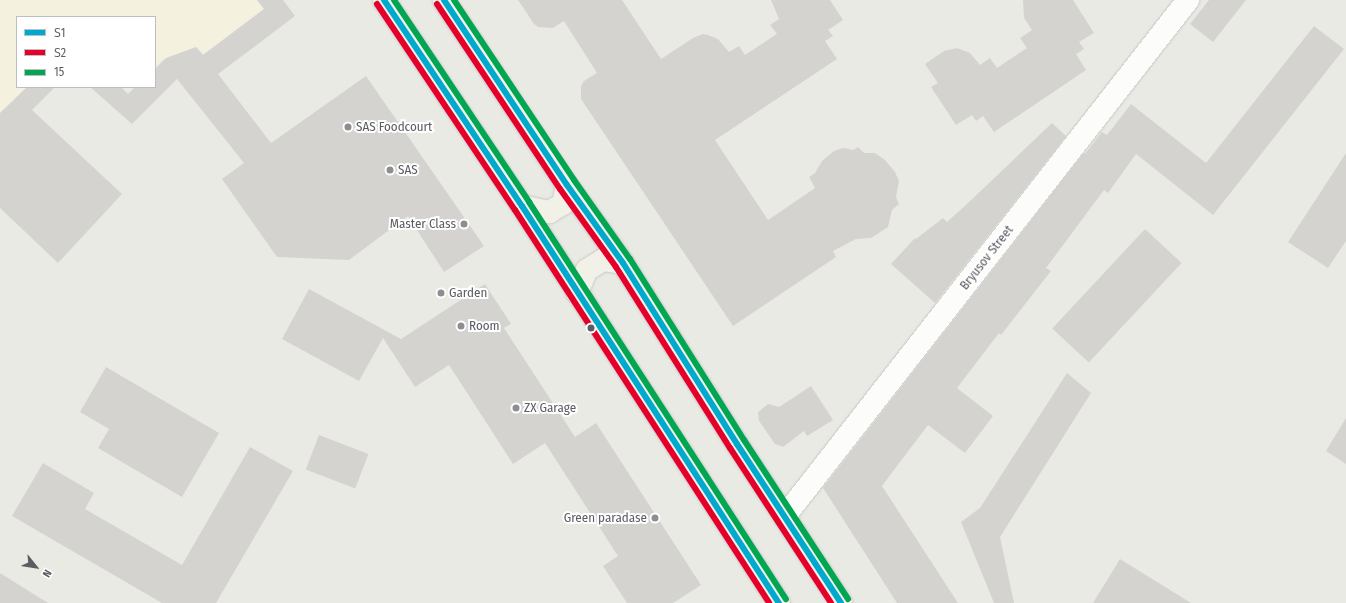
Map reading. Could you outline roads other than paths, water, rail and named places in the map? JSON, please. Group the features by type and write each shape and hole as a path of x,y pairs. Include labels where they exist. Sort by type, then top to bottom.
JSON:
{"main road":[{"path":"384,0 522,206 779,603"},
{"path":"444,0 567,185 623,263 696,380 841,603"},
{"path":"522,206 550,212 563,204 567,185"},
{"path":"577,293 587,270 603,260 623,263"}],"street":[{"name":"Bryusov Street","path":"785,516 1188,0"}],"place":[{"name":"SAS Foodcourt","path":"348,127"},
{"name":"SAS","path":"390,170"},
{"name":"Master Class","path":"464,224"},
{"name":"Garden","path":"441,293"},
{"name":"Room","path":"461,326"},
{"name":"ZX Garage","path":"516,408"},
{"name":"Green paradase","path":"655,518"}]}
